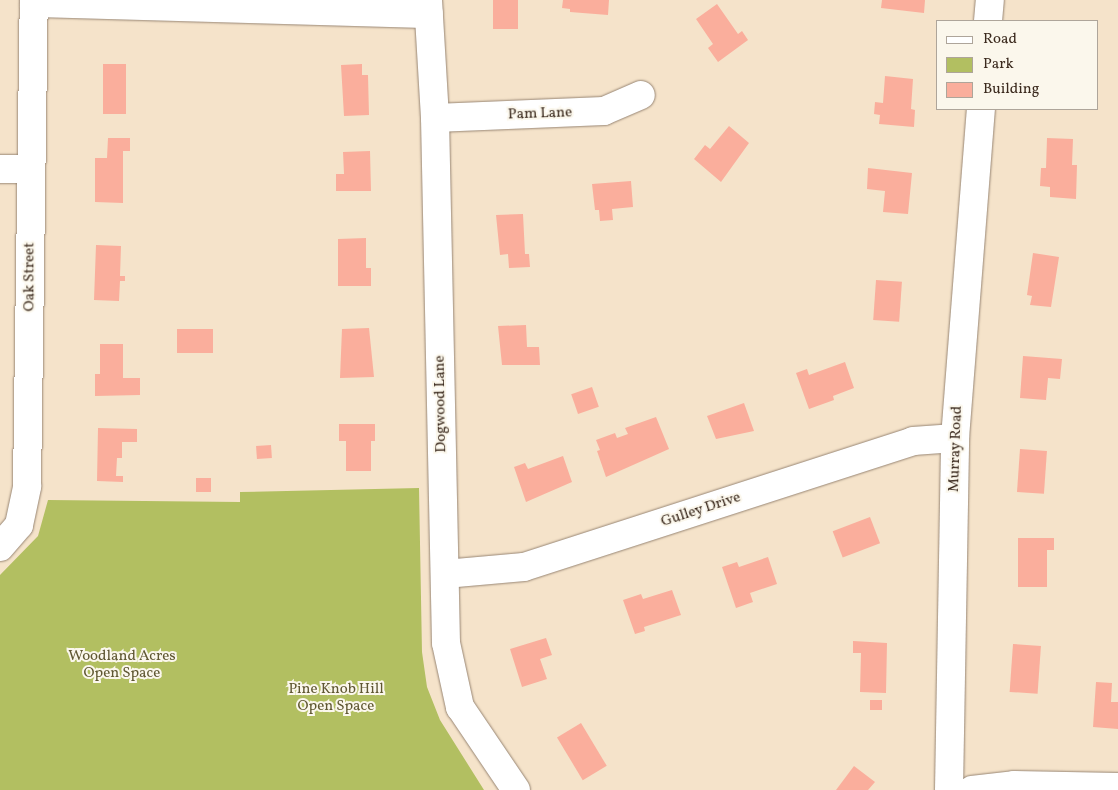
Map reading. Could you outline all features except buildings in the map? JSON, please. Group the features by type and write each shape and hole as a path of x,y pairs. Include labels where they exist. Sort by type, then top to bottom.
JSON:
{"street":[{"path":"988,20 990,0"},
{"path":"34,2 428,7"},
{"name":"Oak Street","path":"0,546 19,525 27,486 30,169 34,2"},
{"name":"Dogwood Lane","path":"428,7 435,118 446,643 460,707 516,790"},
{"name":"Pam Lane","path":"435,118 604,111 641,94"},
{"name":"Murray Road","path":"949,790 956,438 982,110"},
{"path":"0,169 30,169"},
{"name":"Gulley Drive","path":"445,574 524,567 913,441 956,438"},
{"path":"972,790 1014,786 1118,787"}],"green space":[{"path":"419,488 422,652 427,687 440,720 484,790 0,790 0,575 38,536 48,500 240,502 240,492"}],"park label":[{"name":"Woodland Acres Open Space","path":"122,664"},
{"name":"Pine Knob Hill Open Space","path":"336,698"}]}
